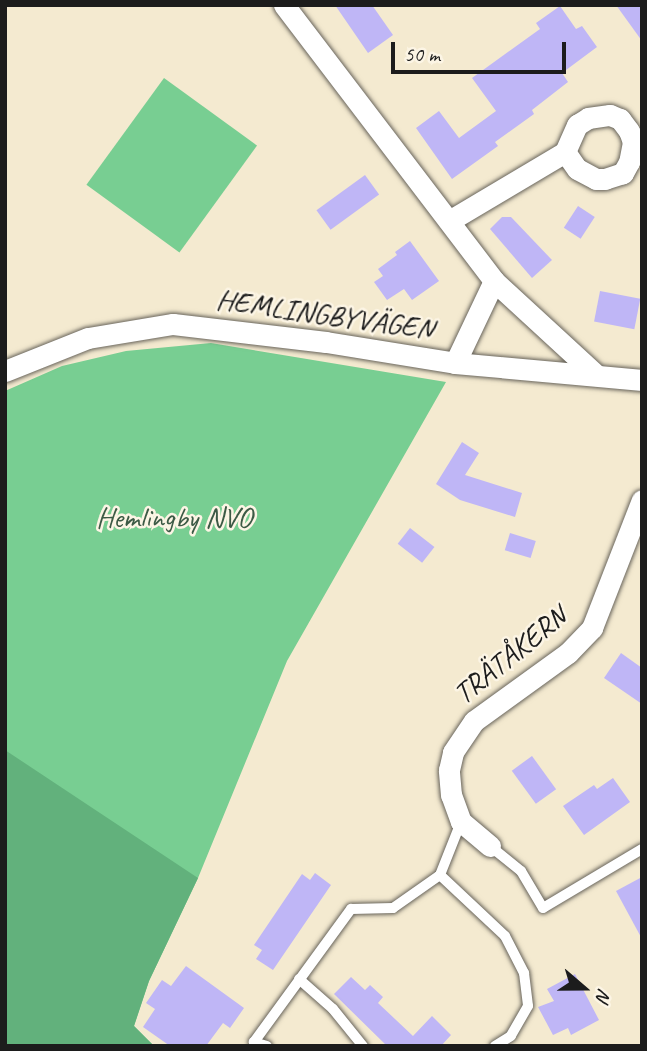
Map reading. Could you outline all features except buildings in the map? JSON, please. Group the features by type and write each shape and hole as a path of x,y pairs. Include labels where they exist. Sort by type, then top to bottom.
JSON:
{"street":[{"path":"286,6 494,281 595,374"},
{"path":"449,221 565,152"},
{"path":"455,363 494,281"},
{"name":"HEMLINGBYVÄGEN","path":"5,371 88,338 173,324 326,342 455,363 642,380"},
{"name":"TRÄTÅKERN","path":"461,822 451,794 449,770 453,752 463,733 474,721 568,653 592,628 642,500"},
{"path":"461,822 490,846"}],"lane":[{"path":"267,1046 253,1044 351,909 393,908 440,875 461,822"},
{"path":"490,846 521,870 543,908 642,849"},
{"path":"440,875 505,936 524,973 528,1006 511,1036 495,1046"},
{"path":"299,979 332,1009 363,1046"}],"green space":[{"path":"164,78 257,146 179,252 86,185"},
{"name":"Hemlingby NVO","path":"211,343 446,382 287,661 198,878 149,981 134,1026 154,1046 5,1046 5,391 62,366 126,351"},
{"path":"5,750 198,878 149,981 134,1026 154,1046 5,1046"}]}
